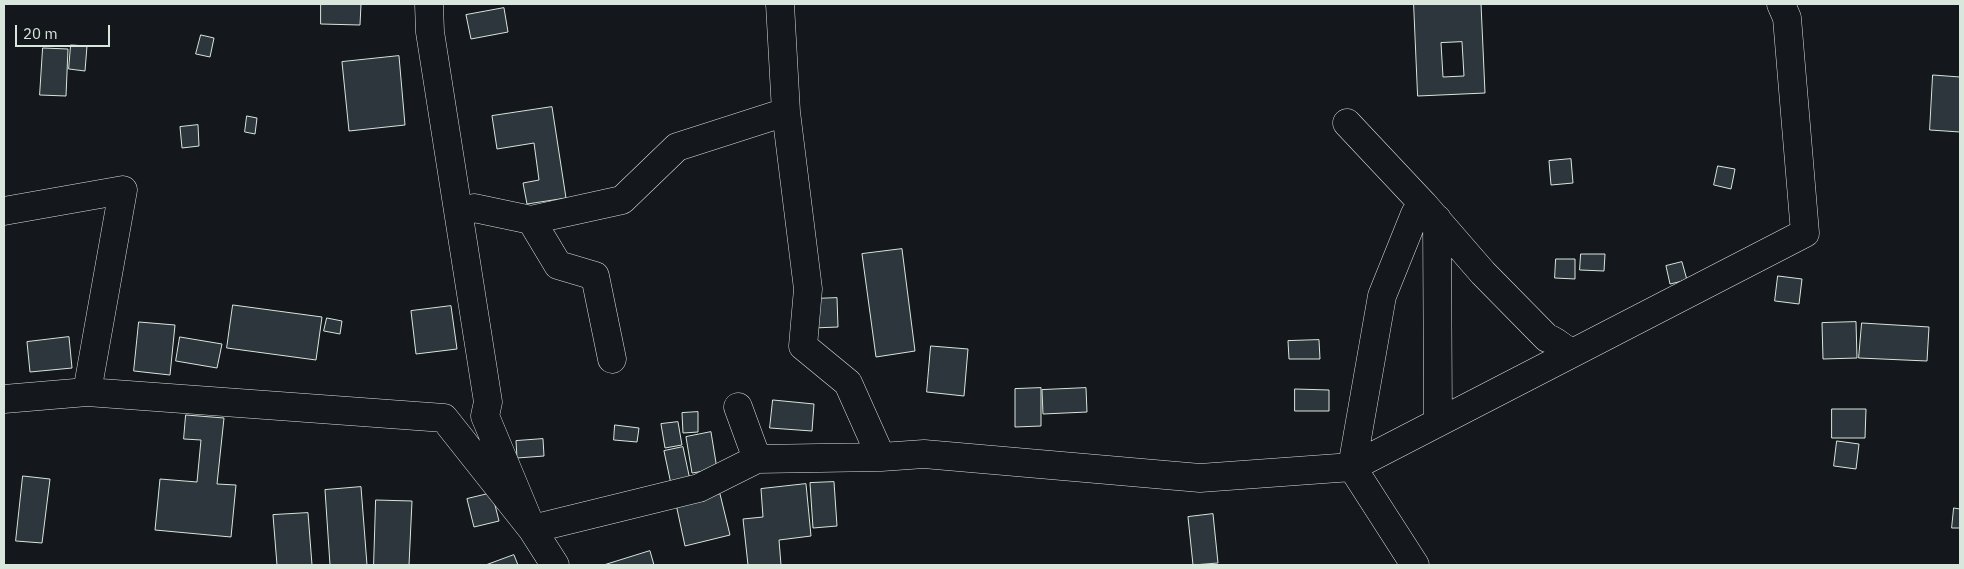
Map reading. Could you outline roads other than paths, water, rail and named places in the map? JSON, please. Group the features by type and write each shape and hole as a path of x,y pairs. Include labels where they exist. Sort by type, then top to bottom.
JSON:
{"street":[{"path":"429,4 430,32 488,402 485,416 532,529"},
{"path":"780,4 786,112 808,288 803,346 848,383 881,457"},
{"path":"532,529 698,488 757,459 881,457 924,454 1200,478 1352,467 1805,233 1787,18 1781,4"},
{"path":"459,213 474,208 531,220 622,200 677,147 786,112"},
{"path":"1347,123 1430,212 1483,273 1547,338 1554,340 1568,352 1574,352"},
{"path":"4,210 123,190 87,392"},
{"path":"1430,212 1438,422"},
{"path":"1415,565 1352,467 1382,296 1415,214 1430,212"},
{"path":"531,220 558,265 595,276 612,359"},
{"path":"4,399 87,392 444,418 532,529 555,565"},
{"path":"738,407 757,459"}]}
